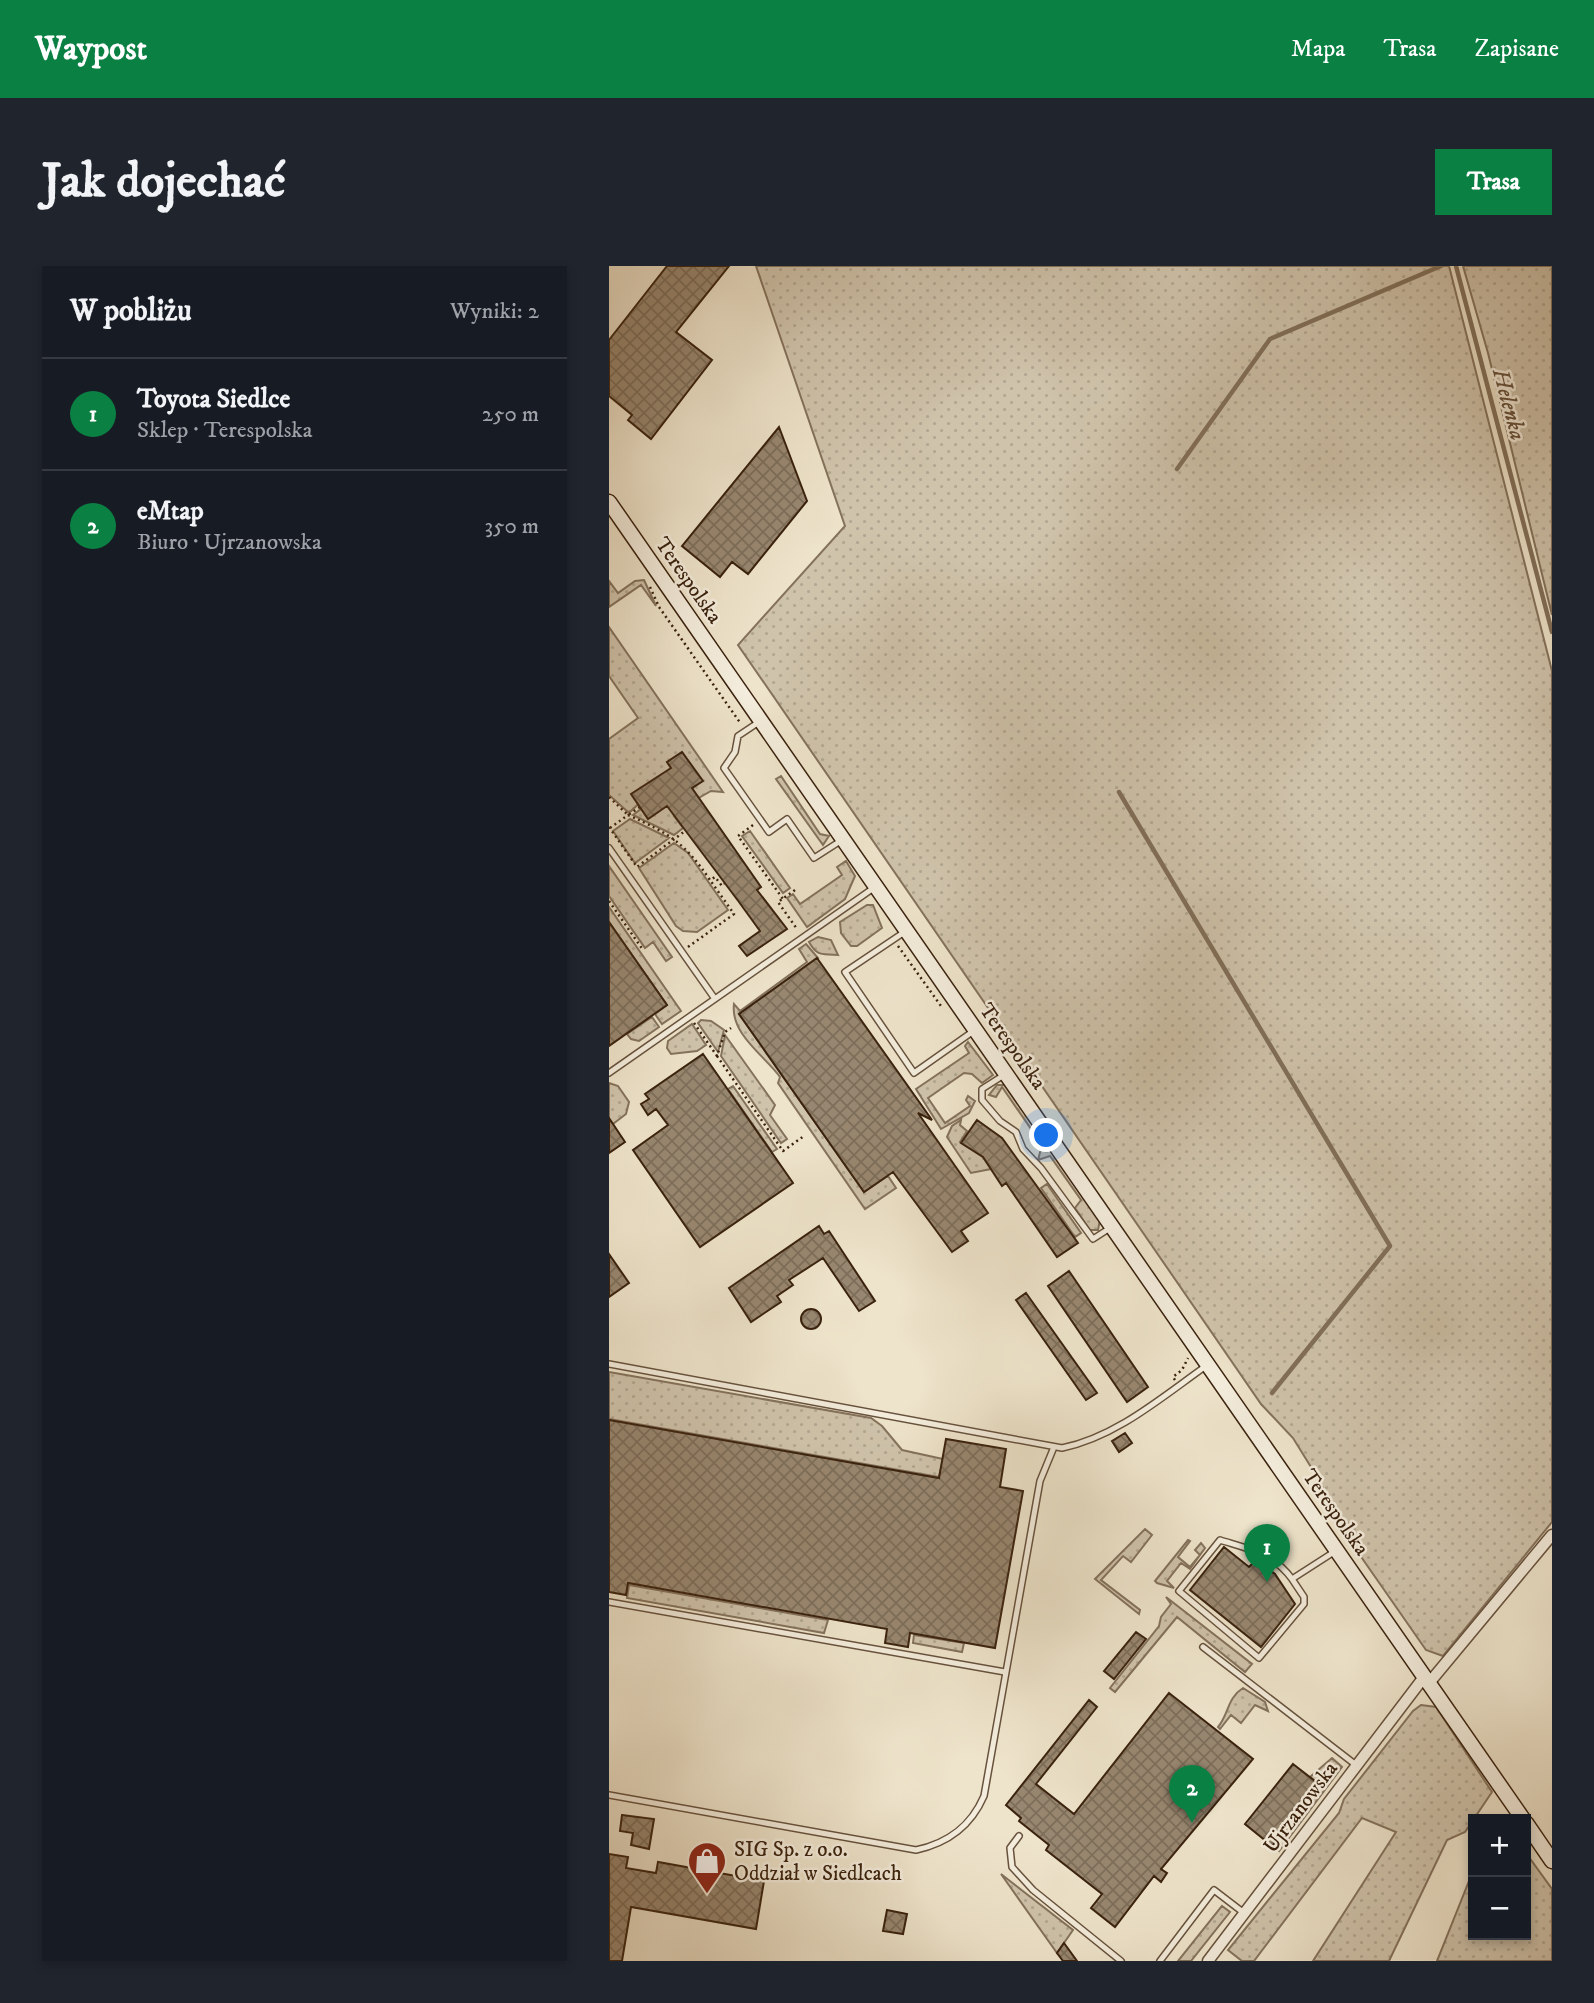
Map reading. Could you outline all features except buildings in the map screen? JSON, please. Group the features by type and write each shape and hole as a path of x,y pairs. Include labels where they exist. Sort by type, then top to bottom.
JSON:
{"street":[{"name":"Terespolska","path":"609,502 1520,1814"},
{"name":"Ujrzanowska","path":"1208,1961 1356,1765 1552,1535"},
{"name":"Terespolska","path":"1531,1830 1552,1861"}],"lane":[{"path":"761,720 738,736 735,751 724,768 769,832 787,819 814,858 842,839"},
{"path":"609,848 715,999"},
{"path":"609,1073 875,887"},
{"path":"906,931 845,972 914,1073 976,1029"},
{"path":"1007,1074 982,1089 982,1100 1000,1121 1016,1132 1023,1149 1041,1168 1093,1240 1113,1226"},
{"path":"609,1364 1054,1447 1084,1443 1119,1425 1209,1364"},
{"path":"609,1795 916,1850 930,1847 965,1826 984,1796 1040,1481 1054,1447"},
{"path":"1220,1540 1269,1556 1280,1563 1292,1579 1304,1597 1304,1604 1259,1658 1179,1591 1220,1540"},
{"path":"1292,1579 1337,1550"},
{"path":"609,1602 1005,1672"},
{"path":"1203,1647 1356,1765"},
{"path":"1019,1836 1010,1848 1012,1867 1033,1890 1121,1961"},
{"path":"1160,1961 1214,1890 1244,1913"}],"path":[{"path":"647,580 659,607 745,731"},
{"path":"609,797 628,815 670,834 690,852 734,914 681,951"},
{"path":"640,807 610,828 637,867 685,831"},
{"path":"761,820 738,835 783,899"},
{"path":"710,880 715,877 722,886 724,884"},
{"path":"795,890 778,902 803,938"},
{"path":"609,901 643,950"},
{"path":"690,1017 783,1151 804,1136"},
{"path":"717,1056 725,1032 731,1028"}],"shaded area":[{"path":"756,266 1449,266 1552,671 1552,1522 1443,1656 1426,1650 1348,1538 1319,1480 1293,1438 1261,1404 738,645 845,526"},
{"path":"1463,266 1552,266 1552,615 1488,353"},
{"path":"644,580 656,606 641,585 609,607 609,581 618,593 635,581"},
{"path":"609,627 723,792 711,791 695,800 689,791 702,781 682,752 667,762 673,771 631,811 628,812 609,795 609,739 638,718 609,676"},
{"path":"781,776 820,834 829,836 823,845 776,779"},
{"path":"677,799 684,809 674,816 683,828 674,835 633,815 641,809"},
{"path":"630,819 669,838 635,863 613,831"},
{"path":"750,831 790,888 783,893 742,836"},
{"path":"674,843 688,853 728,910 697,932 683,931 676,926 639,868"},
{"path":"846,861 855,876 845,899 807,927 787,898 793,894 800,904 842,875 837,867"},
{"path":"609,866 672,957 666,961 653,942 645,948 609,896"},
{"path":"867,905 873,905 882,928 857,946 851,946 841,933 840,922"},
{"path":"609,907 681,1011 662,1024 655,1014 667,1005 609,922"},
{"path":"818,937 831,940 838,955 821,954 815,950 809,942"},
{"path":"806,944 818,958 739,1014 864,1192 888,1176 896,1188 865,1209 778,1083 780,1077 743,1035 734,1015 734,1004 740,1011 807,962 799,949"},
{"path":"652,1017 659,1027 639,1041 631,1039 627,1034"},
{"path":"701,1020 711,1021 724,1030 718,1052 698,1023"},
{"path":"692,1024 706,1045 697,1051 671,1054 667,1048 668,1041"},
{"path":"725,1035 775,1105 770,1115 787,1139 781,1143 721,1056"},
{"path":"968,1042 993,1075 982,1083 972,1074 964,1073 928,1098 945,1123 970,1106 966,1100 968,1096 975,1101 969,1113 941,1129 916,1089 969,1053 965,1046"},
{"path":"609,1083 618,1086 629,1102 626,1114 613,1124 609,1120"},
{"path":"997,1085 1007,1085 1100,1220 1098,1230 1090,1230 1075,1208 1081,1200 1050,1156 1038,1160 1042,1145 1002,1087 996,1097 989,1095"},
{"path":"733,1086 777,1149 772,1152 728,1089"},
{"path":"961,1120 960,1125 967,1131 960,1142 983,1157 991,1169 971,1173 947,1137 952,1126"},
{"path":"1047,1184 1081,1233 1075,1237 1041,1188"},
{"path":"609,1372 871,1418 882,1426 902,1450 943,1459 939,1477 609,1419"},
{"path":"1145,1529 1152,1535 1131,1562 1123,1556 1101,1580 1140,1610 1139,1614 1095,1579"},
{"path":"1188,1540 1190,1541 1178,1557 1190,1567 1200,1555 1190,1569 1181,1563 1167,1581 1174,1588 1157,1583 1155,1581"},
{"path":"1201,1543 1205,1548 1200,1555 1195,1550"},
{"path":"629,1585 828,1620 824,1633 627,1598"},
{"path":"1166,1597 1252,1664 1245,1672 1177,1617 1115,1692 1110,1688 1159,1626 1161,1617 1171,1604"},
{"path":"914,1635 964,1643 962,1652 913,1643"},
{"path":"1243,1688 1265,1702 1268,1711 1255,1705 1241,1723 1231,1715 1220,1729 1218,1727 1231,1701"},
{"path":"1421,1705 1436,1707 1492,1792 1477,1814 1468,1814 1468,1828 1465,1832 1447,1840 1389,1961 1313,1961 1396,1832 1362,1818 1254,1961 1242,1961 1228,1950 1339,1813 1344,1799 1413,1711"},
{"path":"1332,1758 1342,1767 1279,1851 1272,1846 1320,1785 1310,1777"},
{"path":"1531,1860 1552,1889 1552,1961 1437,1961 1468,1884 1468,1940 1531,1940"},
{"path":"1001,1874 1073,1930 1057,1953"},
{"path":"1222,1906 1230,1912 1191,1961 1178,1961"}],"waterway":[{"path":"1177,469 1270,339 1441,266"},
{"name":"Helenka","path":"1456,266 1552,632"},
{"path":"1119,792 1390,1246 1272,1393"}],"place":[{"name":"Toyota Siedlce","path":"1267,1582"},
{"name":"eMtap","path":"1192,1823"},
{"name":"SIG Sp. z o.o. Oddział w Siedlcach","path":"707,1895"}]}
